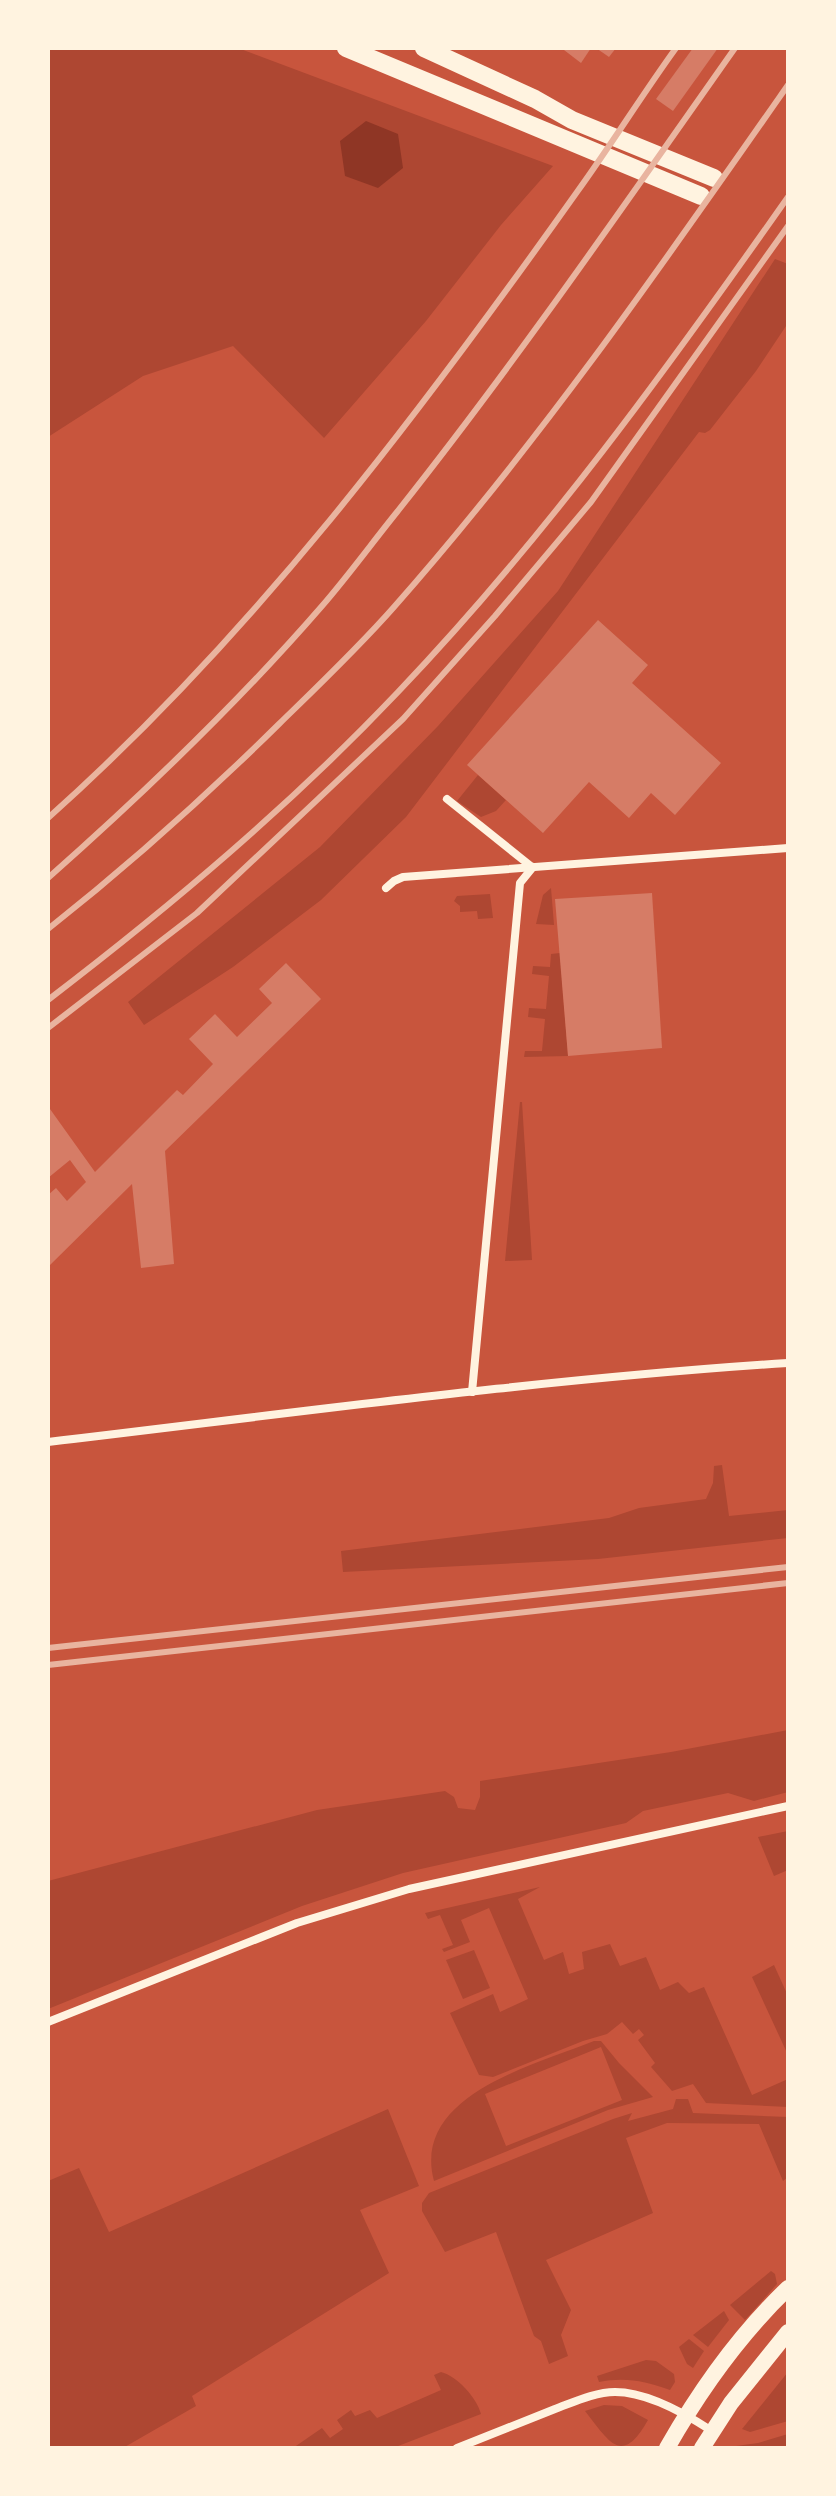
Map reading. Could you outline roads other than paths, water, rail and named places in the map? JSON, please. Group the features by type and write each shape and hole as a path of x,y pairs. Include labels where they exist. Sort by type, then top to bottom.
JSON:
{"main road":[{"path":"346,48 701,196"},
{"path":"424,48 535,99 572,120 714,178"},
{"path":"667,2448 718,2368 788,2288"},
{"path":"702,2448 731,2403 788,2332"}],"street":[{"path":"447,799 533,867"},
{"path":"386,888 403,877 788,848"},
{"path":"472,1392 520,883 533,867"},
{"path":"48,1442 472,1392 788,1363"},
{"path":"48,2022 297,1923 409,1889 788,1806"},
{"path":"457,2448 579,2400 611,2392 635,2396 686,2414 712,2431"}],"railway":[{"path":"48,818 123,748 195,674 264,599 330,520 517,276 676,48"},
{"path":"48,878 190,746 332,595 527,340 735,48"},
{"path":"48,929 224,777 338,667 394,607 549,417 788,85"},
{"path":"48,1000 185,891 273,814 357,734 452,634 602,452 788,197"},
{"path":"48,1028 197,913 403,719 591,502 788,226"},
{"path":"48,1648 788,1567"},
{"path":"48,1665 788,1583"}]}
